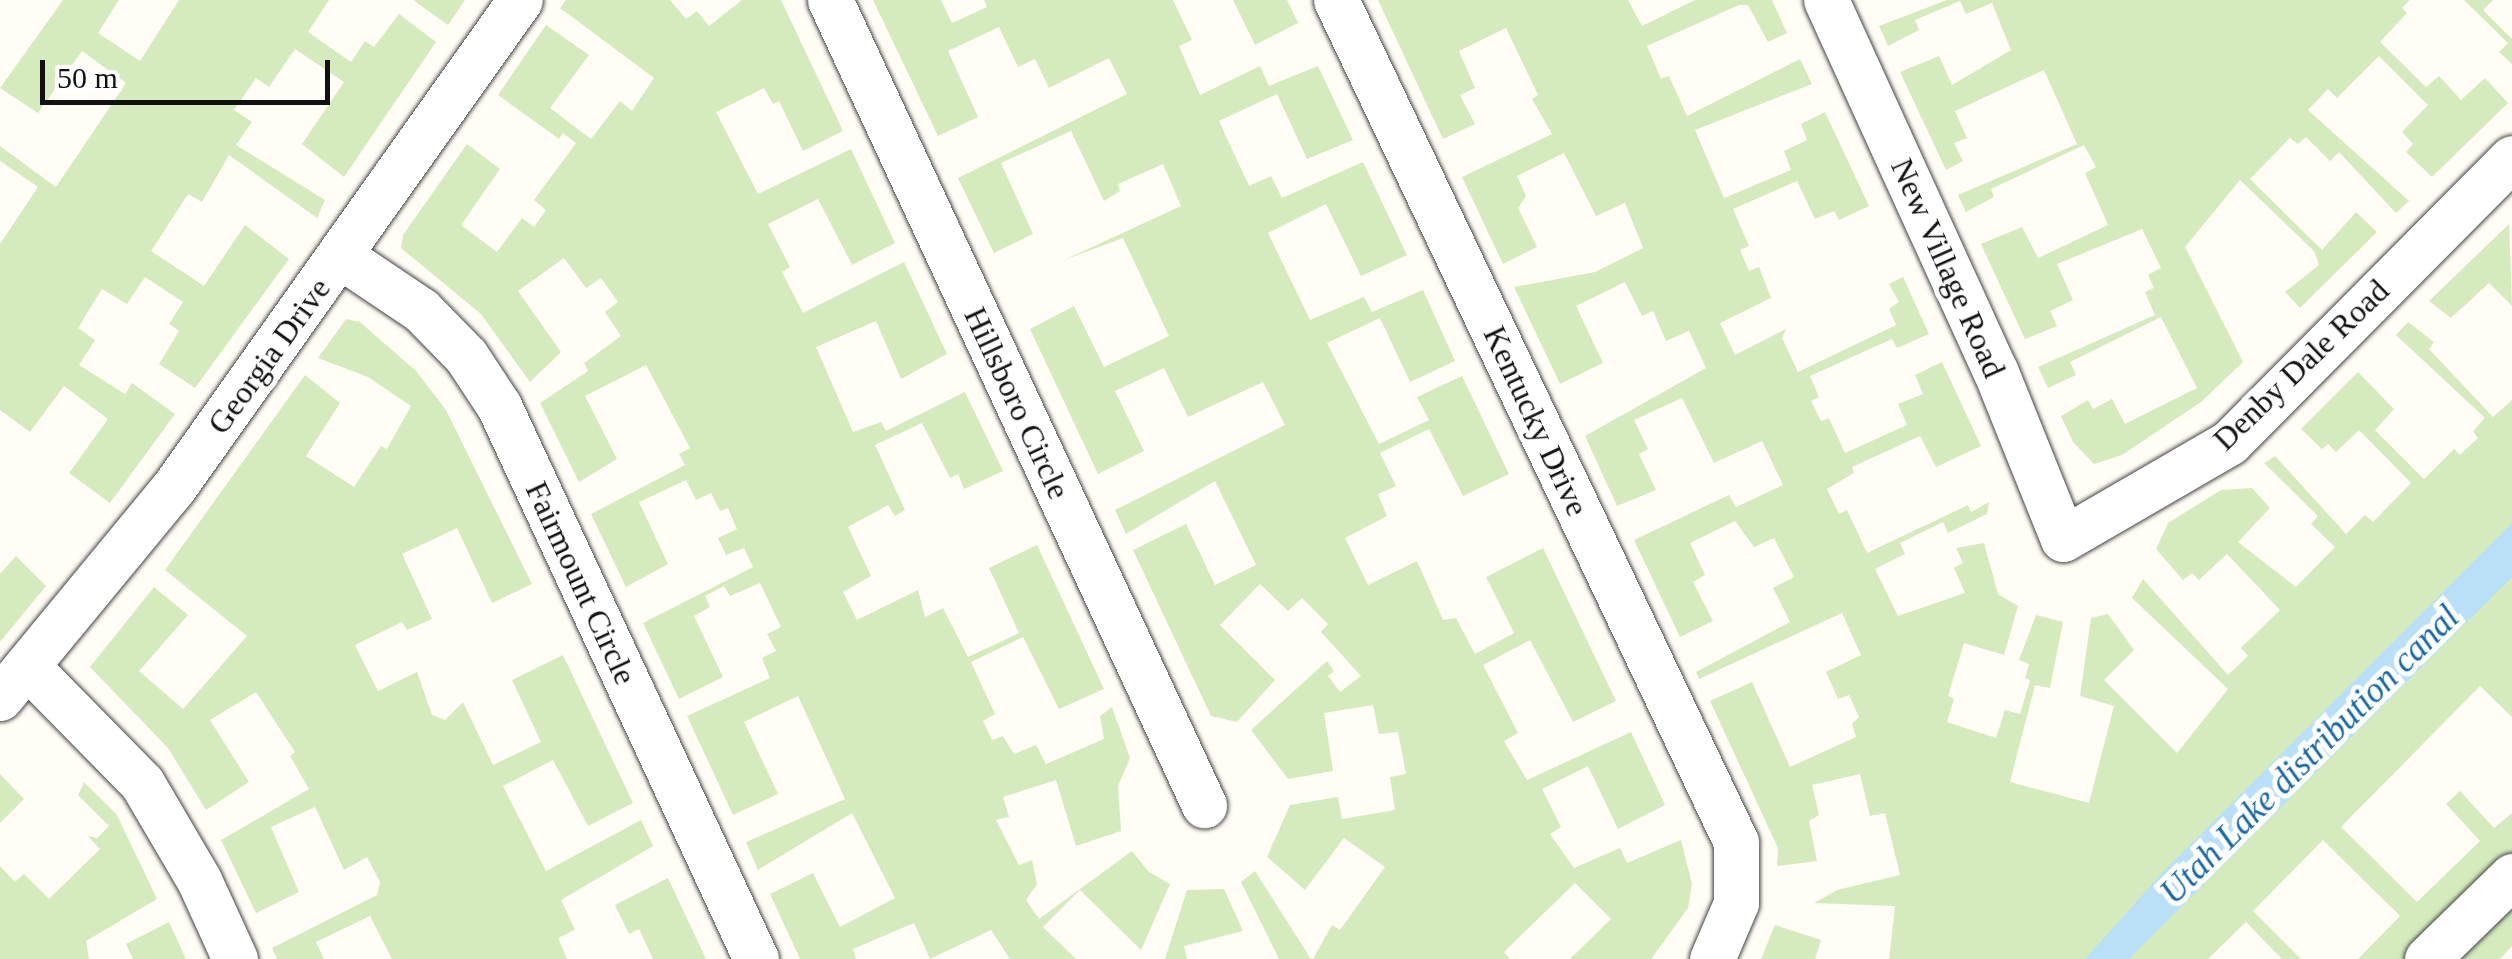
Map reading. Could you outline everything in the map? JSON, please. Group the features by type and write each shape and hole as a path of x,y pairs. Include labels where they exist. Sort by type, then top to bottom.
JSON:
{"street":[{"name":"Georgia Drive","path":"14,683 174,487 342,257 520,0"},
{"name":"Hillsboro Circle","path":"830,0 1204,805"},
{"name":"Kentucky Drive","path":"1336,0 1736,842 1736,904 1712,959"},
{"name":"New Village Road","path":"1826,0 1989,357 2063,539"},
{"name":"Denby Dale Road","path":"2063,539 2230,442 2512,158"},
{"name":"Fairmount Circle","path":"342,257 420,310 466,356 498,406 756,959"},
{"path":"14,683 142,782 200,880 236,959"},
{"path":"2427,959 2512,876"}],"green space":[{"path":"63,0 119,0 98,33 140,61 179,0 329,0 308,32 351,62 365,41 374,47 399,14 436,42 344,177 302,144 344,82 295,49 269,87 256,78 234,110 252,122 236,145 325,200 317,218 229,155 202,202 188,194 151,251 204,286 245,225 289,259 195,388 159,364 179,331 169,324 183,302 145,277 127,304 102,289 78,328 95,340 79,365 125,394 132,383 175,414 110,503 69,473 108,419 64,386 30,432 0,410 0,244 38,187 0,161 0,146 56,187 126,83 82,51 38,113 0,88"},
{"path":"413,0 465,0 448,25"},
{"path":"566,0 670,0 686,19 697,11 709,26 742,0 781,0 843,131 803,151 779,101 773,104 764,88 716,112 758,194 851,149 895,243 852,265 818,199 768,224 790,267 782,272 803,313 904,262 947,354 901,379 876,321 816,347 853,432 881,422 886,431 965,392 1003,471 964,489 958,474 950,478 922,423 875,445 905,510 895,516 888,505 848,527 871,576 843,592 857,620 918,590 925,617 943,608 968,657 1019,633 989,568 1037,545 1104,689 1059,709 1023,637 971,662 995,714 983,721 992,740 1003,736 1014,754 1036,745 1046,764 1104,739 1100,716 1112,707 1130,758 1118,786 1121,831 1076,846 1056,780 1003,797 1009,817 996,820 1019,865 1032,860 1037,884 1026,900 1039,919 1132,851 1149,872 1170,884 1141,950 1080,890 1043,927 1076,959 1010,959 991,930 930,959 914,923 853,949 856,959 800,959 770,894 813,873 840,927 895,898 852,813 758,870 746,842 845,799 798,696 744,722 778,794 733,815 687,716 770,678 762,658 776,651 767,634 781,627 760,583 730,596 724,586 705,596 710,607 694,616 723,677 679,699 643,623 753,567 744,548 726,555 718,538 737,529 728,508 720,511 711,493 696,500 686,480 639,502 668,564 626,587 591,514 685,465 679,454 690,448 646,365 585,396 617,459 579,482 540,403 588,371 584,363 621,336 605,312 618,302 601,278 586,288 564,258 518,291 561,352 530,382 481,314 401,248 403,235 467,144 500,169 461,225 497,252 522,218 534,227 546,210 534,200 576,143 563,133 559,139 498,95 546,25 589,55 550,108 591,139 620,101 632,111 654,78 560,8"},
{"path":"873,0 941,0 952,23 987,7 984,0 1173,0 1192,40 1179,46 1200,95 1260,66 1269,86 1318,66 1353,140 1307,159 1277,94 1219,121 1249,186 1271,176 1282,198 1363,162 1407,255 1361,276 1326,204 1268,233 1310,320 1364,297 1372,312 1423,290 1455,361 1410,382 1380,318 1327,343 1379,444 1429,420 1417,397 1462,376 1509,474 1463,496 1429,429 1380,453 1396,486 1378,494 1387,516 1345,538 1368,585 1417,561 1443,620 1456,618 1475,654 1514,633 1486,577 1543,548 1616,701 1573,722 1530,640 1483,665 1518,733 1504,741 1527,780 1631,732 1665,805 1618,829 1588,766 1542,789 1561,827 1550,834 1574,868 1620,848 1627,863 1681,840 1692,884 1688,908 1651,959 1570,959 1611,919 1575,883 1504,952 1510,959 1313,959 1332,925 1340,930 1385,867 1344,838 1305,890 1267,857 1290,805 1338,797 1342,819 1395,810 1390,777 1406,774 1398,732 1379,734 1373,705 1324,713 1333,771 1288,779 1251,730 1327,661 1334,671 1328,676 1340,692 1361,676 1321,632 1328,624 1302,598 1288,611 1260,584 1220,625 1275,680 1237,722 1211,716 1133,550 1186,524 1215,585 1256,565 1215,481 1126,534 1115,510 1285,425 1263,382 1188,417 1164,368 1115,391 1144,451 1098,474 1030,329 1074,306 1104,367 1169,336 1123,238 1064,260 1181,206 1163,164 1118,184 1120,191 1104,201 1071,131 1001,163 1033,234 994,253 958,178 1127,94 1109,58 1049,88 1035,59 1018,67 999,27 948,51 978,117 938,136"},
{"path":"1233,0 1287,0 1298,23 1255,45"},
{"path":"1378,0 1628,0 1642,26 1695,0 1772,0 1787,33 1768,42 1748,5 1739,5 1647,46 1661,79 1669,76 1687,116 1800,59 1812,84 1695,130 1724,198 1791,170 1784,151 1807,140 1801,124 1825,112 1869,206 1839,220 1834,211 1815,219 1797,181 1733,209 1749,246 1740,250 1749,271 1759,267 1771,298 1720,323 1735,355 1786,329 1782,338 1798,372 1896,325 1889,309 1899,302 1889,284 1903,277 1929,334 1897,348 1892,339 1810,376 1819,397 1811,401 1821,421 1829,418 1845,453 1907,425 1898,404 1923,394 1915,375 1942,362 1981,446 1936,467 1920,436 1852,467 1854,473 1827,489 1839,514 1847,510 1867,553 1968,505 1971,512 1989,502 1987,514 1948,533 1943,522 1900,543 1905,554 1875,569 1898,616 1965,593 1954,568 1963,563 1956,548 1984,543 1998,594 2018,606 2004,655 1964,643 1948,696 1954,699 1947,722 1996,738 2005,710 2020,714 2030,680 2025,678 2029,664 2019,660 2036,615 2063,622 2050,688 2035,685 2010,782 2089,803 2114,706 2080,696 2091,618 2108,614 2134,650 2104,680 2177,753 2228,689 2132,598 2143,579 2228,675 2248,656 2241,648 2280,610 2227,554 2199,580 2192,573 2183,580 2156,549 2168,523 2221,490 2252,488 2270,508 2238,542 2296,587 2335,547 2311,524 2318,516 2264,463 2275,456 2346,534 2365,515 2373,522 2411,483 2359,430 2336,452 2328,444 2322,449 2301,429 2358,372 2394,409 2375,430 2424,479 2454,449 2460,455 2478,438 2473,431 2485,418 2396,335 2408,322 2434,342 2429,349 2493,417 2512,400 2512,717 2480,686 2341,827 2417,902 2480,841 2446,804 2460,791 2494,828 2512,813 2512,946 2500,959 2358,959 2400,916 2323,840 2253,911 2301,959 2282,959 2246,922 2208,959 1889,959 1895,906 1814,903 1837,890 1900,875 1885,813 1870,816 1860,774 1812,785 1819,815 1809,821 1817,861 1777,866 1778,848 1710,701 1752,682 1790,767 1856,737 1852,724 1859,717 1849,695 1838,699 1826,672 1861,655 1842,613 1699,679 1696,672 1790,622 1773,588 1794,577 1774,538 1754,547 1735,521 1690,543 1705,575 1693,582 1713,621 1680,637 1634,540 1729,495 1736,507 1783,485 1762,441 1714,463 1682,398 1634,420 1648,449 1639,454 1656,490 1617,506 1585,436 1706,368 1689,331 1666,341 1653,311 1642,316 1625,282 1576,306 1603,363 1560,384 1514,287 1595,272 1643,248 1625,203 1596,216 1564,153 1517,176 1526,196 1518,208 1537,247 1503,264 1462,177 1552,134 1532,99 1538,95 1506,28 1459,51 1475,88 1460,95 1475,124 1443,139"},
{"path":"1947,0 2410,0 2402,8 2407,13 2380,42 2426,87 2439,76 2461,100 2485,78 2508,103 2432,177 2406,152 2413,144 2402,132 2428,105 2379,56 2337,98 2328,89 2308,110 2409,201 2396,213 2339,152 2330,161 2306,137 2298,144 2290,138 2250,179 2322,250 2356,212 2377,232 2300,308 2285,292 2319,265 2314,251 2240,180 2185,247 2243,362 2201,402 2122,455 2094,464 2073,442 2061,416 2088,400 2093,409 2112,399 2125,424 2197,388 2161,317 2070,362 2076,375 2048,388 2038,367 2155,315 2145,292 2154,288 2148,275 2161,268 2142,229 2057,264 2073,300 2050,311 2057,326 2025,339 1981,244 2022,227 2038,258 2108,225 2085,173 2096,167 2084,145 1991,189 1994,197 1966,212 1958,195 2077,144 2044,70 1955,111 1967,138 1954,143 1963,161 1946,170 1900,72 1939,56 1952,85 2011,50 1992,3 1966,14 1960,1 1915,20 1919,30 1888,46 1879,26"},
{"path":"2464,0 2493,0 2483,10 2512,39 2512,64 2499,52 2508,43"},
{"path":"2509,224 2512,306 2489,283 2451,318 2429,301"},
{"path":"346,319 360,322 416,371 446,410 532,584 492,603 457,528 402,554 432,619 407,630 402,622 355,645 378,691 417,672 432,715 445,720 463,702 493,765 541,742 512,680 563,655 633,803 588,826 553,760 503,786 546,871 641,820 653,846 561,900 575,930 558,938 567,959 392,959 370,916 316,942 324,959 277,959 272,948 377,895 380,882 367,857 344,870 315,807 271,827 299,892 256,913 221,840 309,789 290,756 295,752 256,692 210,720 249,782 206,810 168,748 90,667 154,587 188,615 139,671 183,709 247,636 165,570 305,375 340,403 306,456 354,487 381,446 387,449 411,406 368,377 318,358"},
{"path":"16,556 46,586 0,642 0,574"},
{"path":"0,774 24,799 0,823"},
{"path":"84,782 117,815 157,899 86,941 89,959 0,959 0,866 15,882 24,874 49,899 100,849 88,836 97,838 109,826 78,795"},
{"path":"1255,871 1311,959 1279,959 1241,882"},
{"path":"668,878 706,959 653,959 639,929 629,934 615,905"},
{"path":"1224,889 1243,931 1184,946 1187,959 1165,959 1187,890"},
{"path":"169,922 186,959 133,959 126,944"},
{"path":"1775,925 1821,940 1815,959 1761,959"}],"water":[{"name":"Utah Lake distribution canal","path":"2512,523 2512,577 2129,959 2085,959 2163,872"}]}
